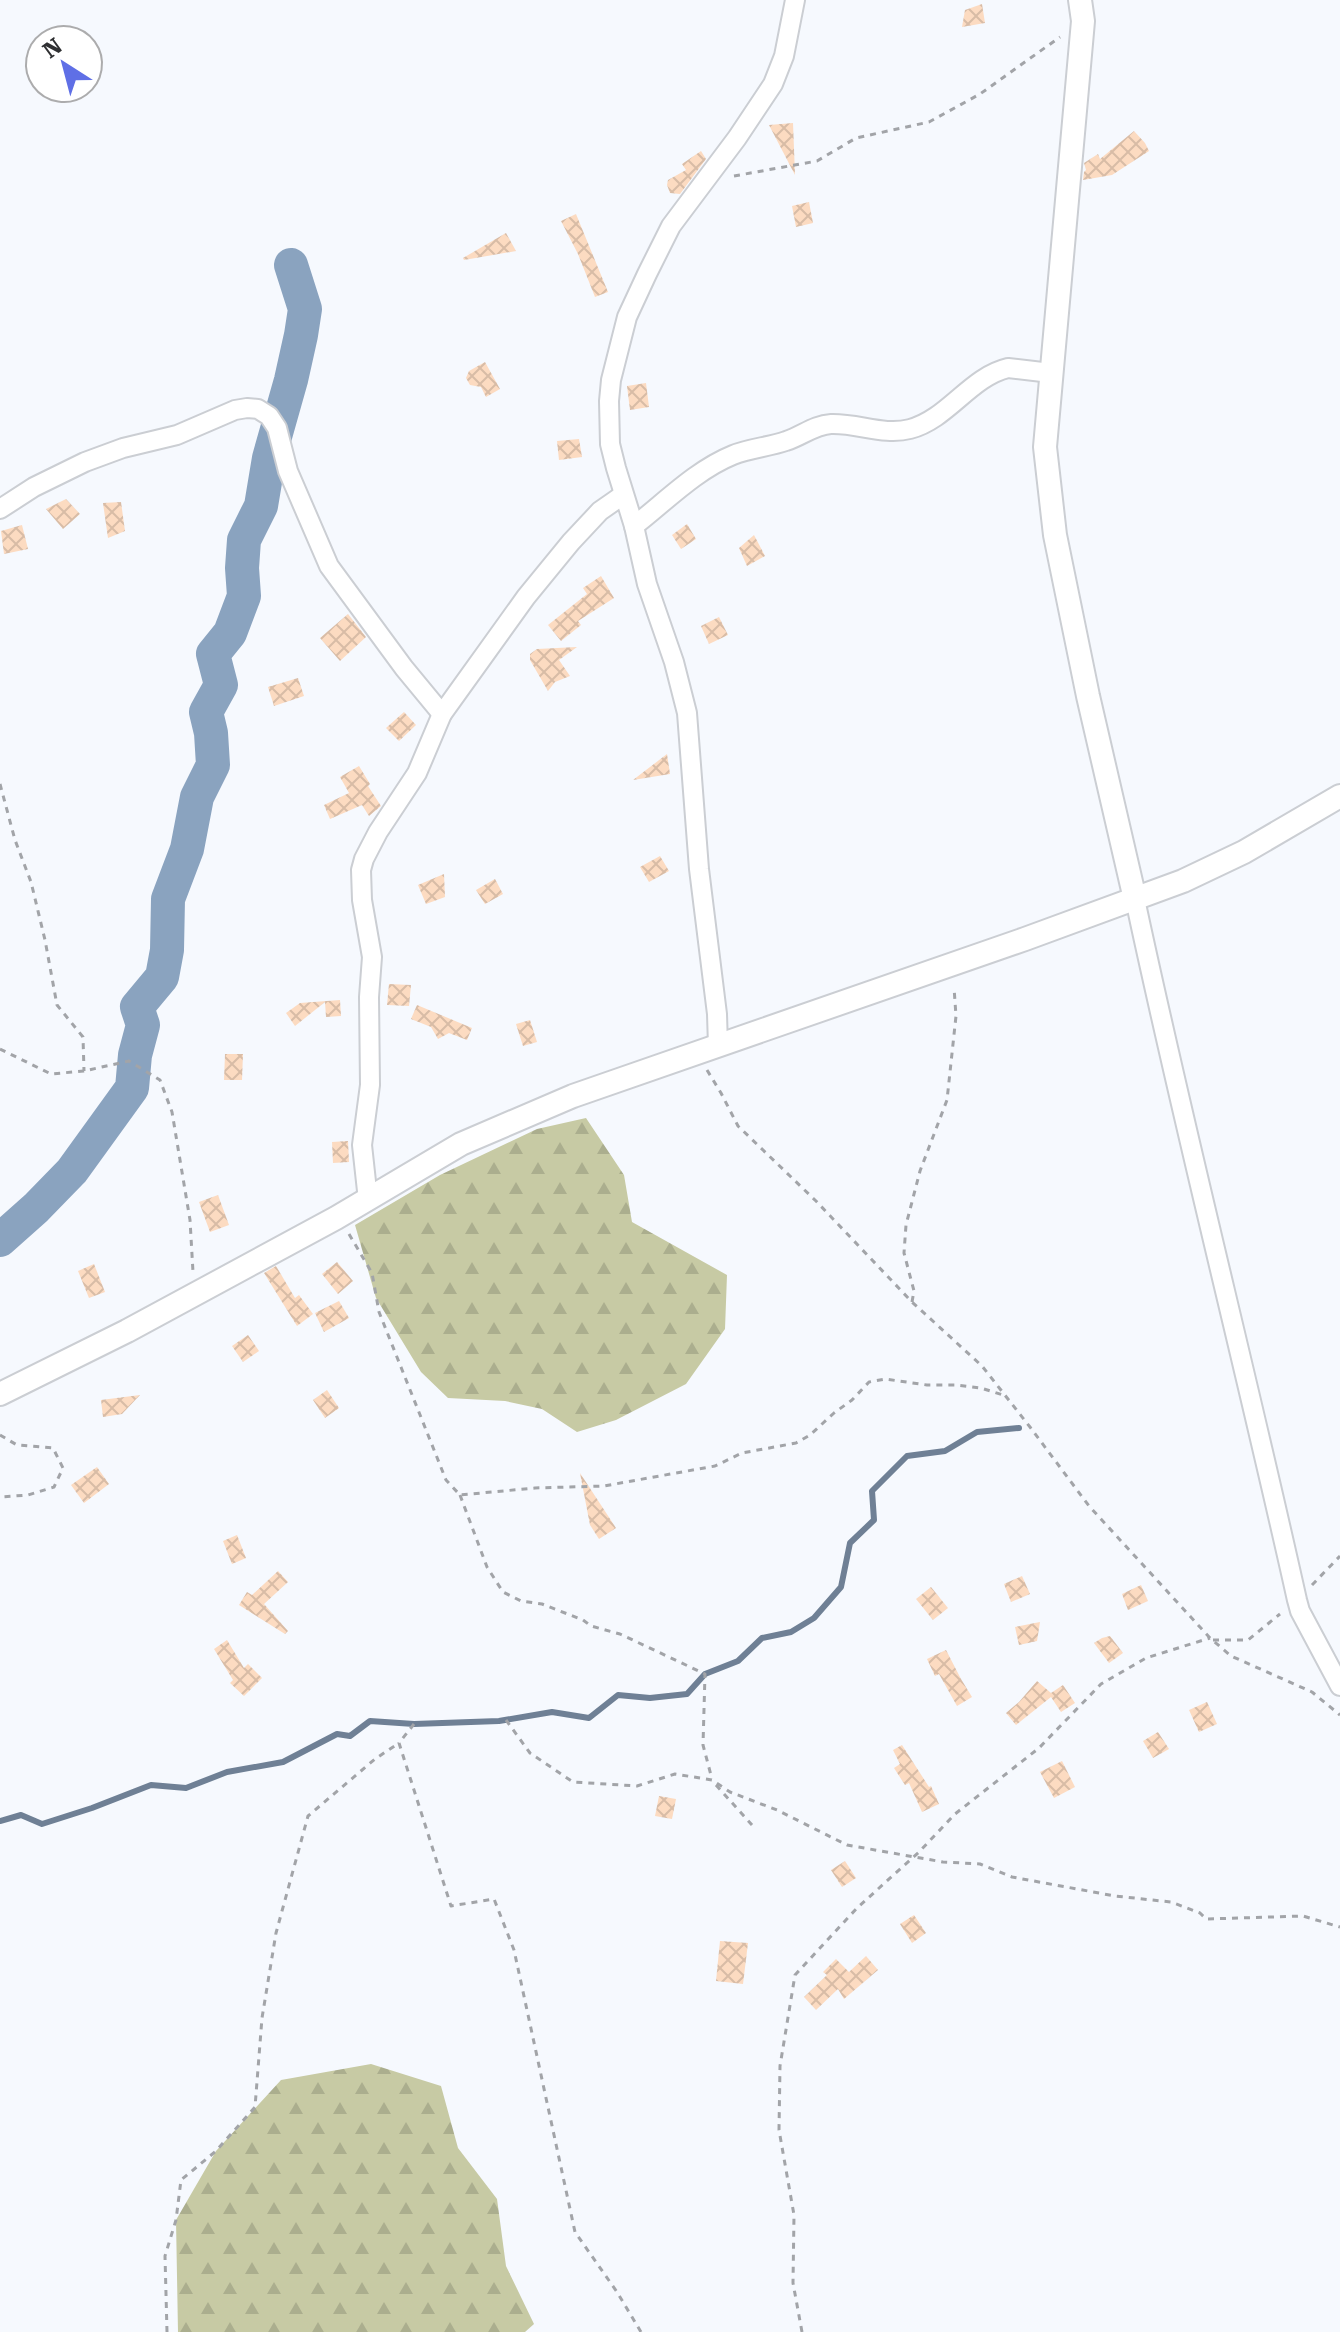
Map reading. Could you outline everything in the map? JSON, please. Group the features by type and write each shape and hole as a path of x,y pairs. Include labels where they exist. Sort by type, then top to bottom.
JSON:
{"street":[{"path":"718,1046 717,1014 699,869 687,713 674,662 647,584 610,444 610,391 627,317 647,274 671,226 773,84 784,56 795,0"},
{"path":"1082,10 1070,191 1045,447 1055,535 1167,1046 1297,1600 1340,1686"},
{"path":"634,526 712,466 735,454 785,442 817,426 830,424 875,430 909,429 936,416 988,376 1002,369 1051,373"},
{"path":"0,509 34,487 85,462 123,448 177,435 235,410 258,409 273,422 288,471 329,566 442,714"},
{"path":"368,1200 362,1145 370,1085 372,957 362,900 361,870 364,859 422,764 442,714 526,597 571,542 600,511 623,495"},
{"path":"0,1394 127,1331 336,1218 461,1144 573,1096 1183,881 1244,852 1340,796"}],"path":[{"path":"706,180 817,161 856,138 929,122 980,94 1082,10"},
{"path":"0,784 15,840 31,882 57,1005 83,1037 84,1071"},
{"path":"912,1302 914,1291 904,1253 904,1240 920,1171 947,1100 956,1016 953,963"},
{"path":"0,1049 51,1074 84,1071 129,1061 160,1080 172,1112 190,1220 194,1281"},
{"path":"696,1054 738,1126 816,1201 912,1302 982,1366 1089,1506 1211,1639 1231,1656 1312,1692 1340,1715"},
{"path":"336,1218 355,1241 372,1273 379,1312 446,1480 460,1495 487,1567 503,1592 620,1634 705,1674 703,1745 712,1780 752,1825"},
{"path":"460,1495 604,1486 715,1466 742,1453 796,1443 852,1400 869,1382 885,1379 981,1388 1006,1396"},
{"path":"0,1435 17,1445 53,1448 63,1468 54,1487 28,1495 0,1497"},
{"path":"802,2332 793,2283 794,2215 779,2130 780,2066 795,1975 857,1908 955,1814 1039,1748 1101,1684 1146,1658 1201,1640 1248,1640 1297,1600 1340,1556"},
{"path":"506,1720 530,1753 573,1782 637,1786 675,1774 712,1780 730,1792 777,1810 847,1845 943,1862 980,1864 1012,1877 1115,1896 1171,1902 1200,1913 1206,1919 1303,1916 1340,1927"},
{"path":"167,2332 165,2256 176,2220 181,2180 216,2151 255,2107 262,2018 276,1933 308,1816 375,1759 399,1743 414,1724"},
{"path":"399,1743 451,1906 494,1899 514,1950 575,2232 641,2332"}],"green space":[{"path":"586,1118 624,1175 632,1222 727,1275 725,1329 686,1384 616,1420 577,1432 542,1409 505,1401 448,1398 421,1372 376,1298 355,1225 440,1175 537,1129"},
{"path":"371,2064 441,2086 458,2148 497,2199 506,2266 534,2324 525,2332 178,2332 176,2220 216,2151 281,2080"}],"building":[{"path":"982,4 985,23 962,27 965,10"},
{"path":"793,123 795,175 769,125"},
{"path":"1134,131 1149,151 1112,175 1083,180 1086,170 1084,163 1098,154 1100,159"},
{"path":"701,151 706,159 680,194 670,193 668,180 686,170 682,164"},
{"path":"809,202 813,223 796,227 792,206"},
{"path":"576,214 608,292 595,297 561,221"},
{"path":"506,233 516,251 464,260 463,258"},
{"path":"485,362 500,389 486,397 481,387 470,385 466,378 469,371"},
{"path":"646,383 649,407 630,410 627,386"},
{"path":"579,439 582,457 559,460 557,441"},
{"path":"66,499 80,514 63,529 46,509"},
{"path":"121,502 125,531 108,538 103,503"},
{"path":"687,524 696,539 681,549 672,535"},
{"path":"22,525 28,549 4,554 1,531"},
{"path":"754,535 765,556 747,566 739,548"},
{"path":"601,576 614,598 578,621 581,625 561,641 548,625 587,594 583,588"},
{"path":"348,614 366,637 340,661 320,638"},
{"path":"719,617 728,635 709,644 701,626"},
{"path":"577,647 559,660 570,676 555,682 548,691 530,660 530,654 537,649"},
{"path":"298,678 304,696 274,706 268,687"},
{"path":"404,712 416,725 399,741 386,728"},
{"path":"667,754 670,774 633,780"},
{"path":"359,766 381,806 369,816 362,805 330,819 324,805 349,793 340,777"},
{"path":"660,856 669,871 649,882 640,867"},
{"path":"444,874 445,897 426,904 418,885"},
{"path":"495,879 503,894 485,904 476,890"},
{"path":"389,984 411,985 409,1006 387,1005"},
{"path":"340,1000 341,1016 326,1017 325,1002 295,1026 286,1013 300,1003"},
{"path":"417,1005 472,1028 467,1040 449,1033 438,1039 431,1027 411,1019"},
{"path":"530,1020 537,1042 523,1046 516,1024"},
{"path":"225,1054 243,1054 242,1080 224,1080"},
{"path":"348,1141 349,1162 333,1163 332,1142"},
{"path":"218,1195 229,1225 210,1232 199,1202"},
{"path":"337,1262 353,1281 338,1294 322,1274"},
{"path":"94,1264 105,1292 89,1298 78,1271"},
{"path":"276,1266 295,1298 299,1295 313,1314 297,1326 264,1273"},
{"path":"339,1301 349,1318 324,1332 315,1313"},
{"path":"248,1335 259,1351 243,1362 232,1346"},
{"path":"327,1390 339,1408 325,1418 313,1400"},
{"path":"140,1395 122,1414 103,1417 101,1400"},
{"path":"97,1467 109,1484 84,1503 71,1485"},
{"path":"580,1473 616,1528 599,1539 590,1525"},
{"path":"237,1535 246,1558 232,1564 223,1541"},
{"path":"278,1571 288,1582 264,1604 288,1631 285,1634 239,1605 247,1592 252,1595"},
{"path":"1022,1576 1030,1594 1011,1602 1004,1584"},
{"path":"1141,1585 1148,1601 1128,1610 1122,1594"},
{"path":"931,1587 948,1608 933,1620 916,1599"},
{"path":"1040,1622 1037,1641 1019,1645 1015,1627"},
{"path":"1110,1636 1123,1653 1109,1663 1094,1643"},
{"path":"227,1640 244,1668 248,1664 262,1678 244,1696 230,1683 233,1680 214,1649"},
{"path":"946,1650 972,1697 957,1706 939,1674 935,1676 927,1659"},
{"path":"1037,1681 1051,1693 1063,1685 1075,1703 1061,1712 1051,1697 1016,1725 1006,1713"},
{"path":"1207,1702 1217,1724 1199,1732 1189,1710"},
{"path":"1158,1732 1169,1749 1153,1758 1143,1741"},
{"path":"902,1745 931,1786 939,1804 922,1812 909,1783 905,1785 894,1768 900,1764 893,1750"},
{"path":"1062,1761 1075,1787 1054,1798 1040,1772"},
{"path":"659,1796 676,1799 672,1819 655,1816"},
{"path":"845,1861 856,1878 842,1887 831,1870"},
{"path":"914,1915 926,1933 912,1943 900,1924"},
{"path":"720,1941 748,1943 743,1984 716,1981"},
{"path":"866,1956 878,1970 844,1999 838,1989 816,2010 804,1997 827,1975 823,1972 836,1959 849,1972"}],"waterway":[{"path":"0,1240 72,1171 132,1088 135,1055 143,1025 137,1007 162,977 167,950 168,899 187,849 197,797 213,765 206,712 221,685 213,654 230,633 244,596 244,540 261,506 269,458 301,335 305,309 291,265"},
{"path":"0,1821 21,1815 42,1824 151,1785 186,1788 227,1772 283,1762 337,1734 350,1736 370,1721 414,1724 499,1721 552,1712 589,1718 618,1695 650,1698 687,1694 705,1674 738,1661 762,1638 791,1632 814,1618 841,1587 850,1543 874,1520 872,1491 907,1456 945,1451 977,1432 1019,1428"}]}
